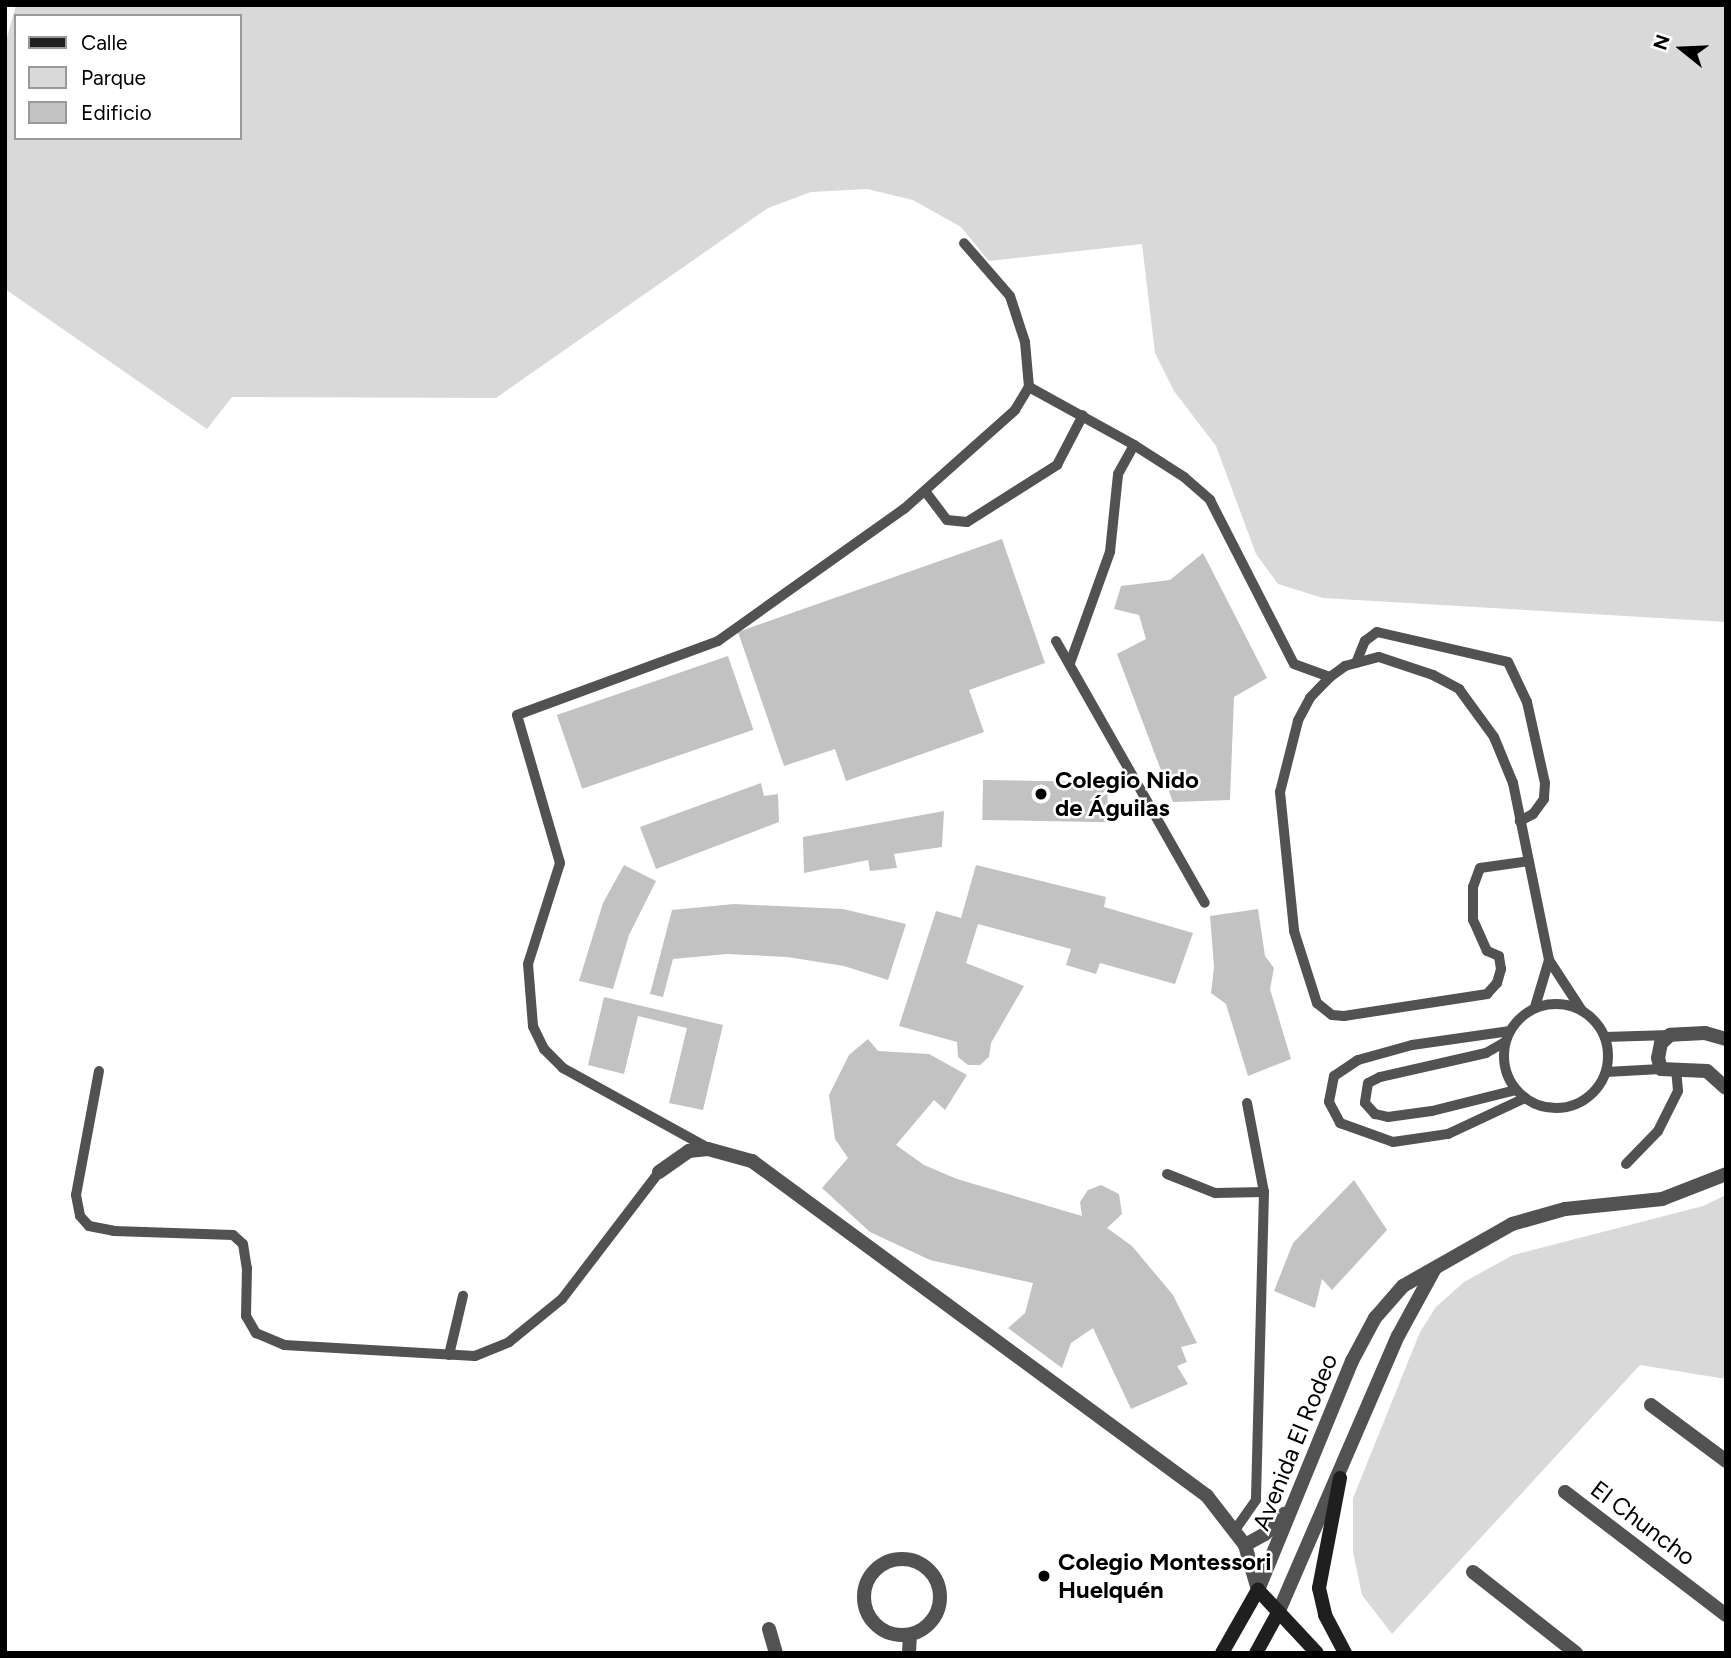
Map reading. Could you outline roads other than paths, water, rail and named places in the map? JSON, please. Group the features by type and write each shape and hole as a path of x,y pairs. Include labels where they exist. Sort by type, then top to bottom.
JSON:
{"street":[{"path":"1726,1038 1704,1033 1670,1035 1659,1051 1668,1068 1707,1071 1726,1088"},
{"path":"659,1172 689,1152 708,1149 733,1154 763,1170 1207,1496 1236,1529 1245,1545 1258,1590 1317,1653"},
{"name":"Avenida El Rodeo","path":"1222,1653 1258,1590 1352,1361 1375,1318 1403,1286 1434,1270 1486,1236 1538,1216 1662,1199 1726,1174"},
{"name":"Avenida El Rodeo","path":"1256,1653 1278,1613 1340,1478 1398,1336 1434,1270"},
{"path":"1375,1318 1389,1323 1398,1336"},
{"path":"1651,1405 1726,1461"},
{"path":"1340,1478 1319,1588 1325,1615 1345,1653"},
{"path":"1245,1545 1278,1523 1301,1485"},
{"name":"El Chuncho","path":"1566,1492 1726,1615"},
{"path":"897,1558 923,1564 939,1584 938,1610 932,1621 910,1634 886,1632 876,1625 864,1603 868,1579 886,1562 897,1558"},
{"path":"1473,1573 1576,1653"},
{"path":"769,1629 776,1653"},
{"path":"909,1653 910,1634"}],"lane":[{"path":"708,1149 563,1068 544,1049 533,1026 528,964 560,863 517,715 718,640 925,491 1015,410 1029,387 1025,342 1010,296 964,243"},
{"path":"1029,387 1134,445 1184,477 1210,500 1286,654 1302,668 1330,677"},
{"path":"925,491 947,520 967,522 1057,465 1083,415"},
{"path":"1070,663 1110,552 1118,474 1134,445"},
{"path":"1356,663 1365,641 1377,632 1508,662 1527,702 1545,783 1544,799 1533,814 1520,821"},
{"path":"1056,641 1205,903"},
{"path":"1529,861 1480,868 1470,901 1473,920 1487,951 1499,956 1501,969 1497,982 1486,993 1344,1016 1332,1015 1318,1003 1294,931 1280,792 1298,721 1310,698 1330,677 1356,663 1379,657 1433,675 1459,689 1493,737 1513,783 1520,821 1529,861 1549,960 1581,1009 1605,1037 1606,1072 1589,1097 1569,1107 1547,1107 1525,1098 1516,1090 1505,1067 1505,1042 1510,1031 1535,1007 1549,960"},
{"path":"1535,1007 1566,1004 1581,1009"},
{"path":"1510,1031 1412,1045 1357,1060 1334,1076 1329,1102 1340,1123 1393,1142 1448,1134 1525,1098"},
{"path":"1605,1037 1670,1035"},
{"path":"1505,1042 1486,1054 1380,1077 1368,1083 1365,1103 1374,1114 1388,1117 1432,1111 1516,1090"},
{"path":"1606,1072 1668,1068 1678,1091 1658,1131 1626,1164"},
{"path":"99,1071 76,1195 80,1216 89,1226 114,1231 233,1235 243,1244 247,1268 246,1316 256,1333 284,1345 475,1356 509,1342 540,1321 659,1172"},
{"path":"1236,1529 1256,1500 1264,1192 1247,1103"},
{"path":"1167,1174 1215,1193 1264,1192"},
{"path":"449,1355 463,1296"}],"place":[{"name":"Colegio Nido de Águilas","path":"1041,794"},
{"name":"Colegio Montessori Huelquén","path":"1044,1576"}]}
